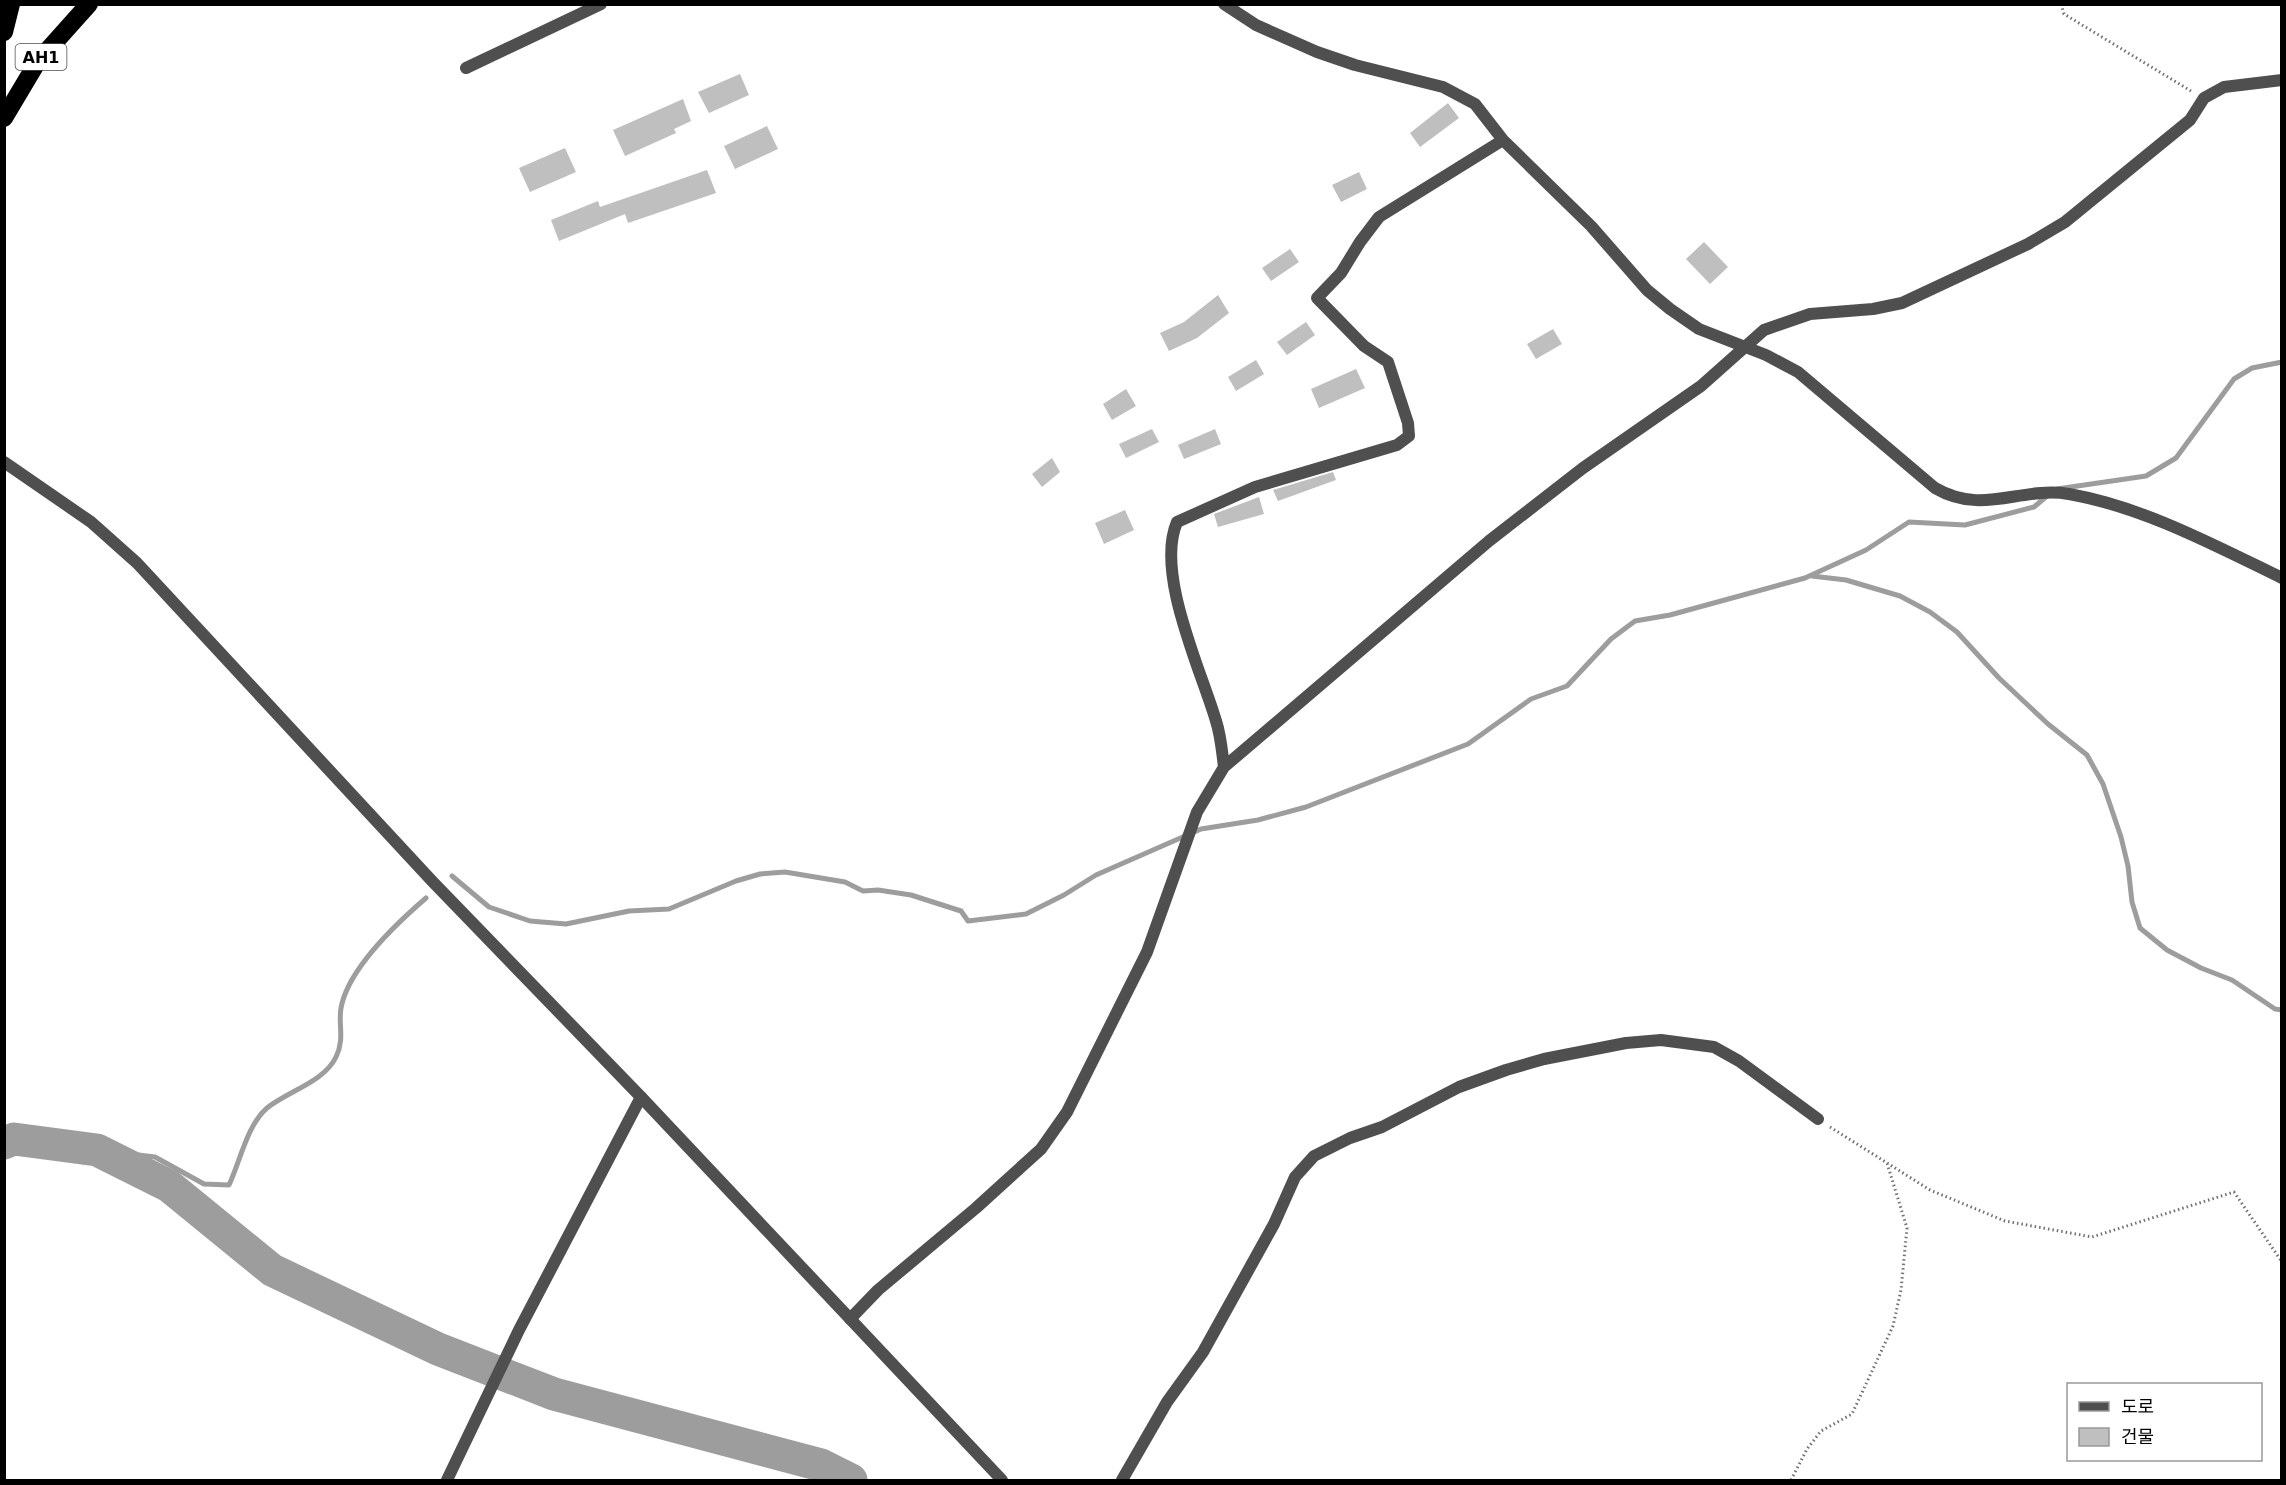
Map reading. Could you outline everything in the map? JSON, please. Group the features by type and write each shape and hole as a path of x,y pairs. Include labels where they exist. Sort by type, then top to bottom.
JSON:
{"highway":[{"path":"4,32 11,4"},
{"name":"AH1","path":"4,118 38,61 89,4"}],"street":[{"path":"466,68 601,4"},
{"path":"1224,4 1256,25 1317,52 1460,94 1475,104 1503,140 1583,218 1647,290 1699,329 1766,356 1798,372 1935,488 1953,498 1975,502 2012,499 2038,493 2079,497 2122,507 2174,528 2282,578"},
{"path":"850,1319 878,1290 1041,1149 1067,1112 1146,952 1197,812 1224,767 1489,541 1583,468 1701,386 1764,330 1809,314 1873,309 1902,303 2028,244 2065,222 2190,120 2204,98 2224,87 2282,80"},
{"path":"1224,767 1217,724 1183,626 1172,555 1174,529 1178,522 1255,487 1397,445 1409,436 1408,423 1388,362 1364,346 1317,298 1341,273 1379,217 1503,140"},
{"path":"4,462 91,522 137,563 432,881 641,1097 1002,1480"},
{"path":"1122,1480 1167,1402 1203,1352 1274,1224 1294,1177 1314,1156 1350,1138 1382,1127 1459,1087 1506,1070 1565,1055 1661,1040 1714,1047 1739,1060 1818,1119"},
{"path":"447,1480 519,1330 641,1097"}],"path":[{"path":"2061,4 2064,14 2204,98"},
{"path":"1818,1119 1930,1190 2005,1221 2092,1237 2234,1192 2282,1262"},
{"path":"1791,1480 1807,1449 1821,1431 1852,1414 1893,1326 1901,1290 1907,1228 1887,1163"}],"building":[{"path":"740,74 749,95 709,113 698,92"},
{"path":"683,99 691,121 674,129 676,133 625,156 613,130"},
{"path":"1448,103 1459,118 1420,147 1410,133"},
{"path":"767,126 778,149 735,169 724,146"},
{"path":"565,148 576,172 530,192 519,168"},
{"path":"707,170 716,193 628,223 625,214 559,241 551,220 598,201 600,207"},
{"path":"1359,172 1367,189 1341,202 1332,185"},
{"path":"1704,242 1728,267 1710,284 1686,259"},
{"path":"1290,249 1299,262 1271,281 1262,268"},
{"path":"1218,295 1229,313 1197,338 1169,351 1160,333 1184,322"},
{"path":"1306,322 1315,335 1287,355 1277,342"},
{"path":"1553,329 1562,344 1536,359 1527,344"},
{"path":"1256,360 1264,374 1236,391 1228,377"},
{"path":"1356,369 1365,388 1319,408 1311,389"},
{"path":"1126,389 1136,406 1112,420 1103,404"},
{"path":"1152,429 1159,442 1126,458 1119,444"},
{"path":"1215,429 1221,444 1184,459 1178,445"},
{"path":"1052,458 1060,472 1042,487 1032,474"},
{"path":"1333,472 1336,480 1278,501 1273,490"},
{"path":"1259,497 1264,514 1218,527 1214,514"},
{"path":"1125,510 1134,530 1104,544 1095,523"}],"waterway":[{"path":"2057,489 2146,476 2176,458 2234,379 2252,368 2282,362"},
{"path":"452,876 489,907 530,921 566,924 629,911 669,909 736,881 760,874 785,872 845,882 863,891 878,890 911,895 961,911 968,921 1026,914 1064,895 1096,875 1201,829 1258,820 1306,807 1468,744 1531,699 1567,686 1611,639 1635,621 1670,615 1805,578 1866,550 1909,522 1965,525 2034,507 2047,496"},
{"path":"1812,576 1846,580 1900,596 1930,612 1957,632 1999,678 2048,724 2087,755 2103,784 2121,837 2128,866 2132,902 2140,928 2167,950 2201,968 2232,980 2275,1009 2282,1010"},
{"path":"97,1150 155,1157 204,1184 229,1185 249,1134 260,1115 276,1102 314,1080 330,1066 339,1050 341,1008 345,993 353,978 375,948 426,898"},
{"path":"4,1143 14,1139 97,1150 169,1186 272,1270 438,1349 554,1394 821,1465 851,1480"}]}
